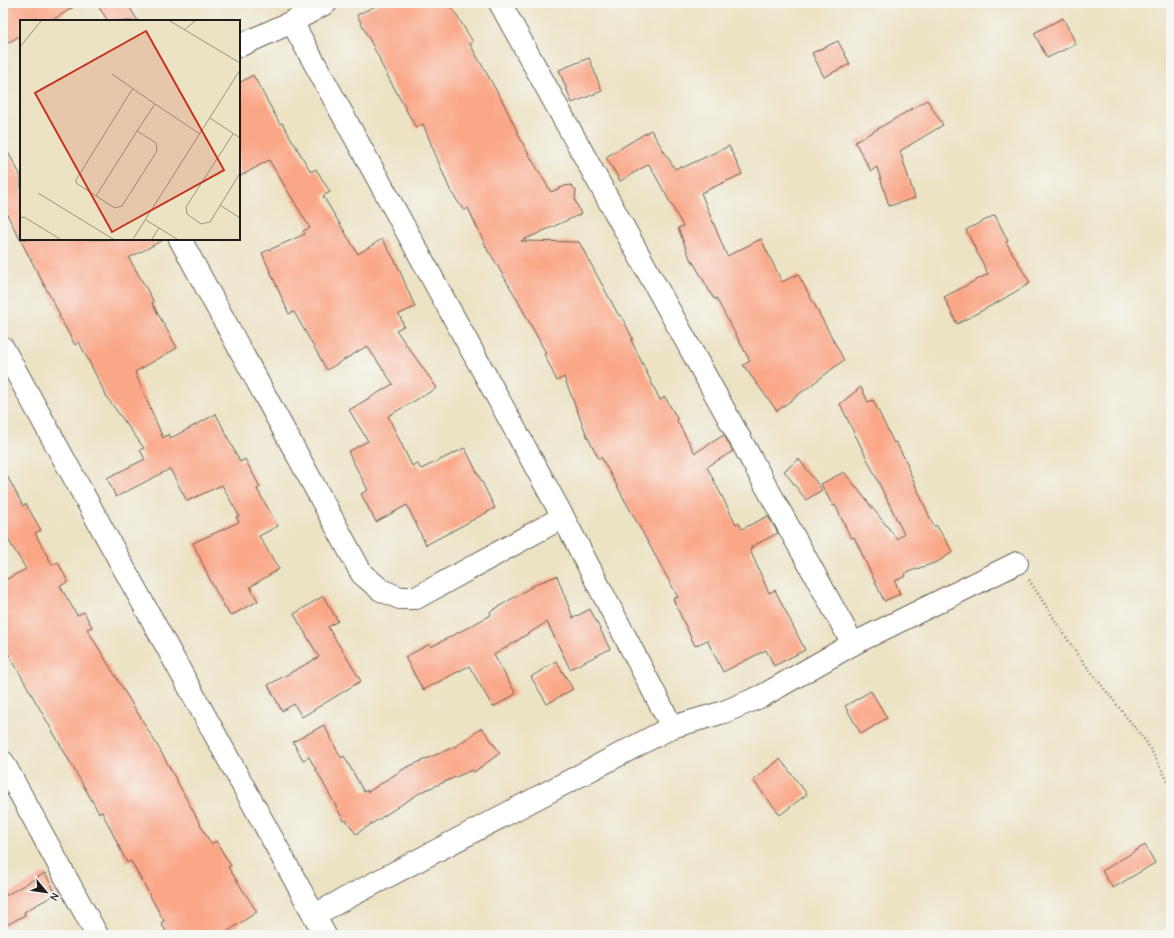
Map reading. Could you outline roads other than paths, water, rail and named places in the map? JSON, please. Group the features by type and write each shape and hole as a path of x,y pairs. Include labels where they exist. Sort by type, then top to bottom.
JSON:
{"street":[{"path":"240,46 292,22 326,3"},
{"path":"500,3 853,644"},
{"path":"292,22 563,517 672,727"},
{"path":"181,240 362,574 381,590 400,598 416,598 563,517"},
{"path":"3,348 325,935"},
{"path":"314,915 672,727 724,712 762,696 853,644 1017,563"},
{"path":"3,762 97,935"}]}
